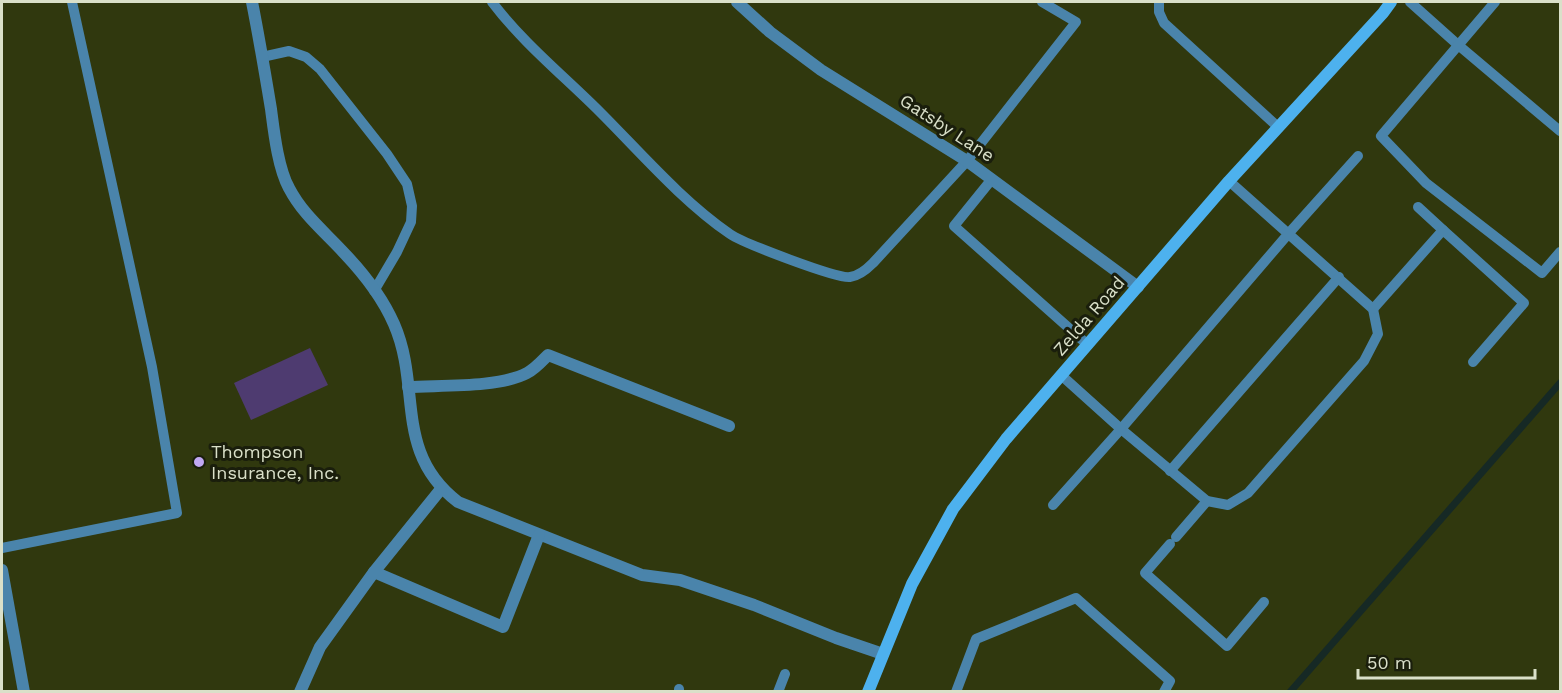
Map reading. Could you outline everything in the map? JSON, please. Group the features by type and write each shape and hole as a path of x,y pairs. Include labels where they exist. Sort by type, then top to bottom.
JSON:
{"main road":[{"name":"Zelda Road","path":"868,692 912,584 953,509 1006,439 1229,182 1391,2"}],"street":[{"path":"252,2 277,146 288,187 308,217 346,255 374,291 393,322 401,343 418,451 441,489 458,502 642,575 680,580 754,605 883,654"},
{"name":"Gatsby Lane","path":"736,2 770,32 821,70 968,161 1138,287"},
{"path":"408,387 498,382 529,372 548,355 729,426"},
{"path":"300,692 320,648 374,572 441,489"},
{"path":"374,572 503,627 538,535"},
{"path":"2,570 24,692"}],"lane":[{"path":"2,548 177,513 152,367 72,2"},
{"path":"492,2 547,63 601,112 626,140 708,217 731,235 750,244 848,278 861,274 873,263 968,161 1077,22 1042,2"},
{"path":"1160,2 1159,12 1164,23 1278,127"},
{"path":"1410,2 1560,131"},
{"path":"1495,2 1381,136 1426,183 1542,273 1560,252"},
{"path":"262,57 289,51 306,57 320,69 387,154 407,184 412,206 411,222 397,252 374,291"},
{"path":"1053,505 1358,156"},
{"path":"992,179 954,226 1088,345"},
{"path":"1061,375 1207,501 1228,505 1248,493 1364,361 1378,334 1373,309 1229,182"},
{"path":"1418,207 1524,303 1473,362"},
{"path":"1373,309 1443,230"},
{"path":"1170,471 1339,277"},
{"path":"1207,501 1145,573 1227,646 1264,603"},
{"path":"956,692 976,639 1076,598 1170,681 1164,692"},
{"path":"777,692 785,674"}],"shaded area":[{"path":"310,348 328,385 251,420 234,383"}],"waterway":[{"path":"1290,692 1560,383"}],"place":[{"name":"Thompson Insurance, Inc.","path":"199,462"}]}
